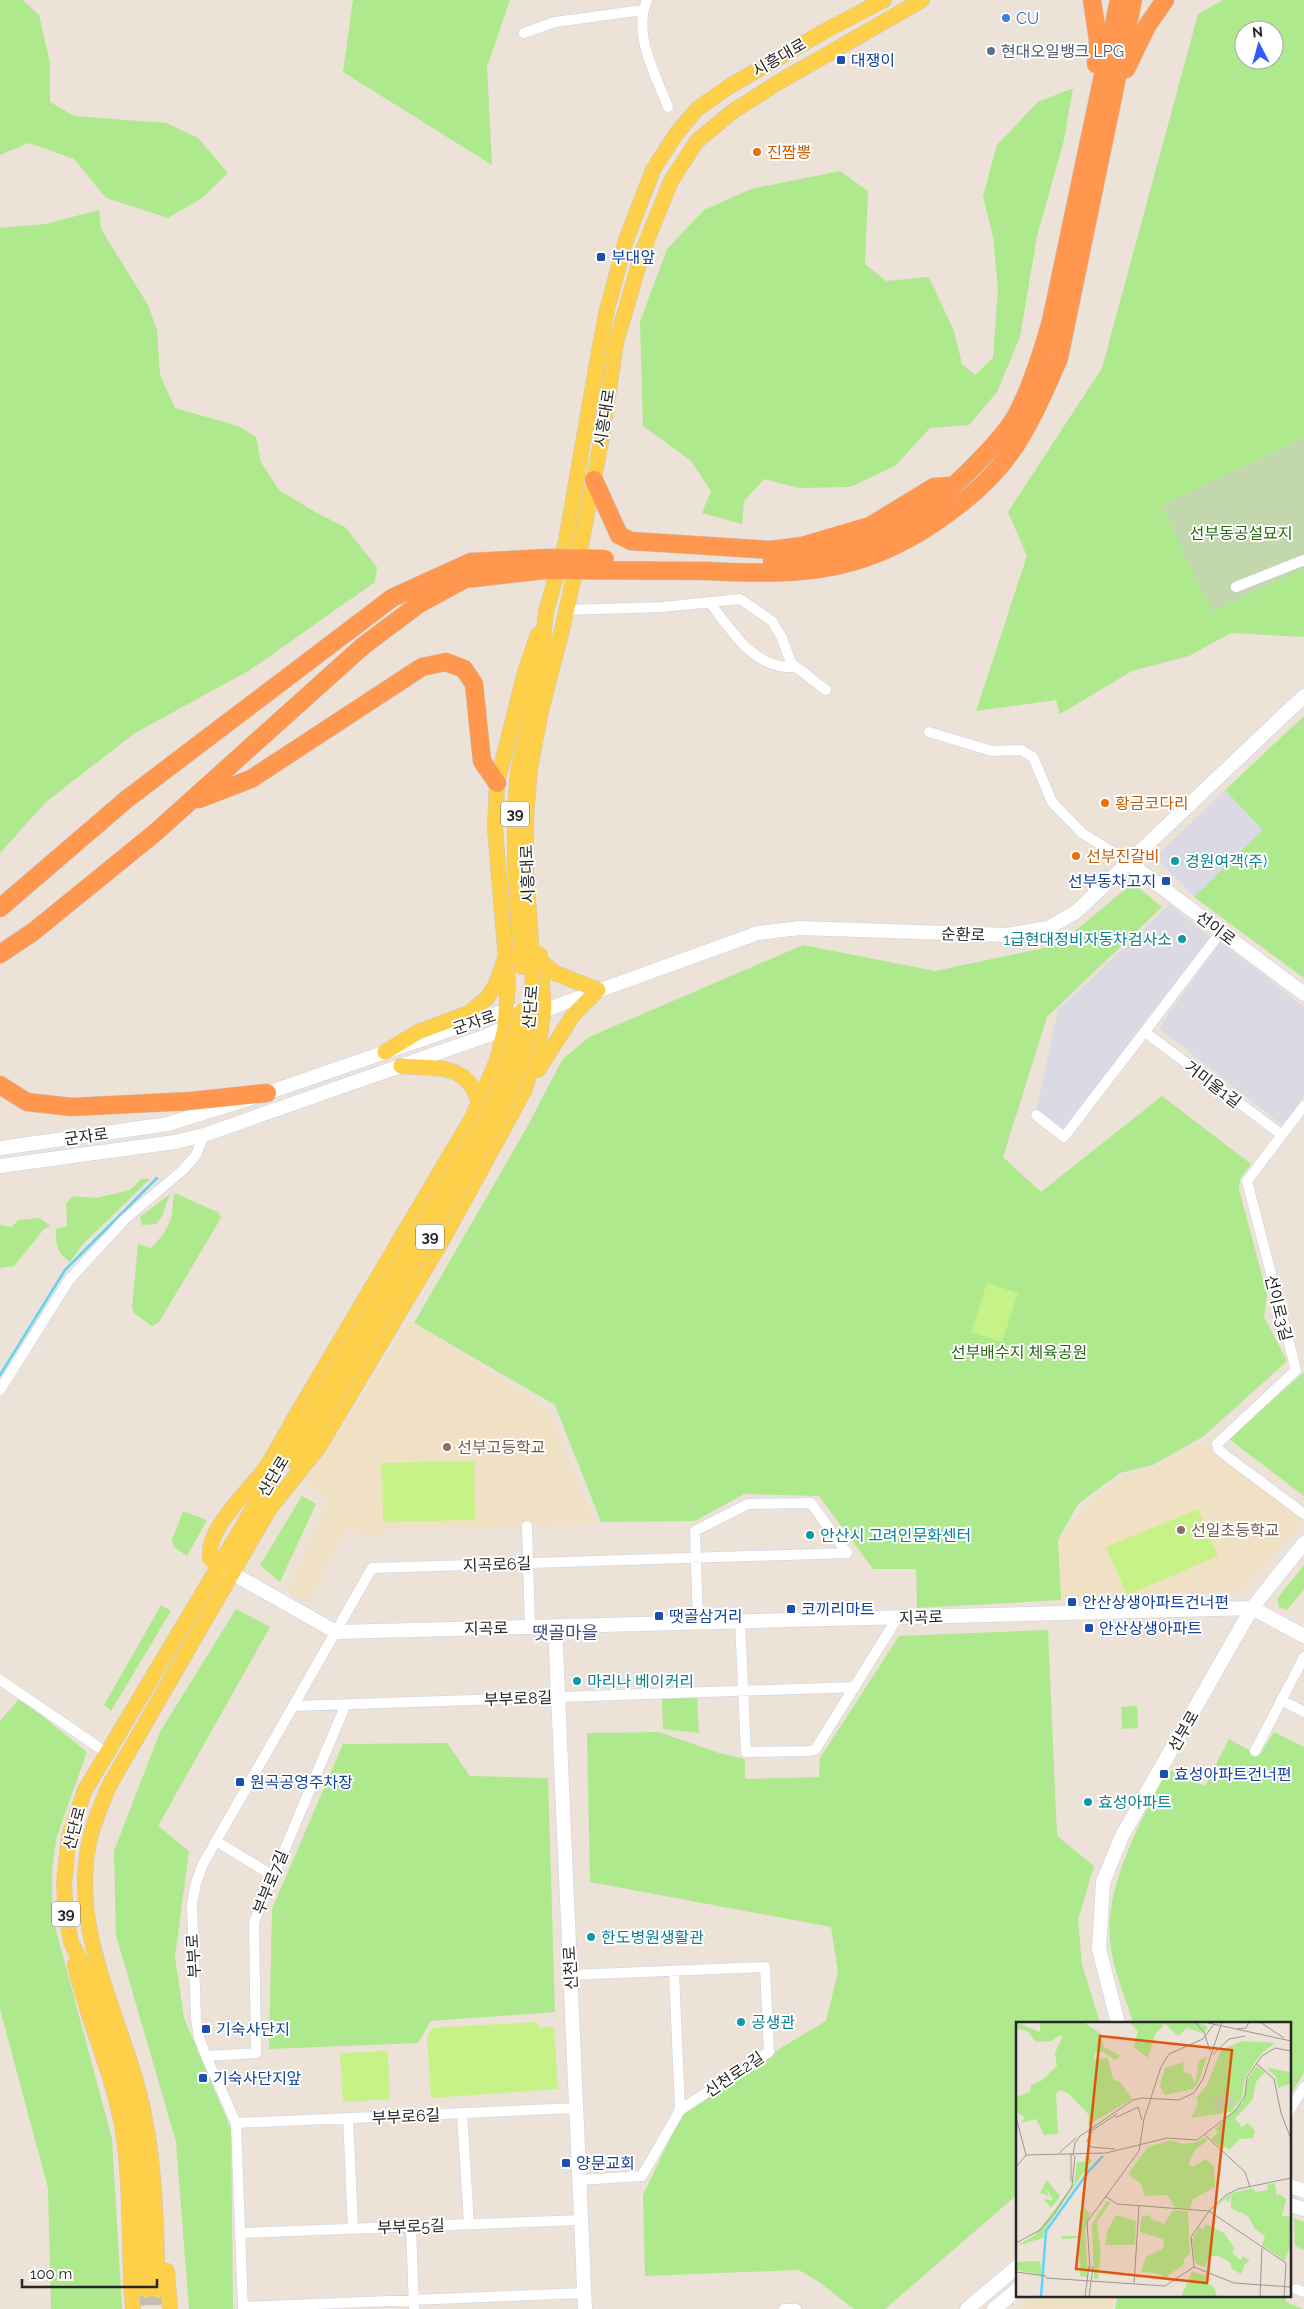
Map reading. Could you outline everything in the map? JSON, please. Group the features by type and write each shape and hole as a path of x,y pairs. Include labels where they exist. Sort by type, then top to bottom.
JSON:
{"highway":[{"path":"1092,0 1098,40 1092,125"},
{"path":"0,908 127,799 392,598 471,562 707,566 806,559 842,551 886,535 920,513 954,485 982,458 1016,415 1037,368 1051,321 1119,0"},
{"path":"707,566 753,573 804,572 845,565 890,550 931,526 963,502 993,474 1018,442 1037,408 1059,358 1133,0"},
{"path":"1102,151 1128,63 1147,26 1165,0"},
{"path":"594,480 619,535 632,542 771,550 802,546 870,526 934,487 954,485"},
{"path":"0,954 33,932 156,832 363,646 419,604 465,579 545,564"},
{"path":"189,802 251,779 422,667 446,662 464,669 474,684 482,761 496,783"},
{"path":"0,969 33,932"},
{"path":"0,1085 27,1102 72,1107 191,1101 267,1093"}],"main road":[{"name":"시흥대로","path":"547,664 546,612 566,541 607,310 626,240 653,170 676,134 697,108 730,86 815,36 884,0"},
{"name":"시흥대로","path":"532,966 514,868 518,770 547,664 562,630 567,610 594,480 616,343 641,258 671,181 697,141 732,112 779,82 922,0"},
{"path":"336,1632 218,1566 210,1558 208,1549 218,1528 264,1470 382,1274 479,1104 496,1063 505,1028 508,983 496,829 496,783 525,672 546,612"},
{"path":"523,1094 538,1048 544,1009 532,966 540,921 534,863 537,792 563,657 562,630"},
{"name":"순환로","path":"544,1009 758,933 800,928 982,935 1028,933 1048,928 1076,912 1304,696"},
{"name":"선이로","path":"1128,862 1304,994"},
{"path":"507,958 511,970 518,975 526,976 535,973 539,967 532,966"},
{"path":"385,1052 418,1032 469,1013 487,998 495,986 507,958"},
{"path":"264,1504 319,1448 443,1239 523,1094 552,1046 574,1014 598,990 555,972 532,966"},
{"name":"산단로","path":"142,2296 124,2137 115,2099 94,2034 76,1968 66,1914 64,1884 69,1836 85,1790 106,1753 218,1566 264,1504 487,1115 521,1043 523,1000 532,966"},
{"name":"군자로","path":"0,1148 168,1124 267,1093 506,1012 544,1009"},
{"name":"군자로","path":"0,1166 175,1142 204,1134 280,1110 471,1041 505,1028 544,1009"},
{"path":"466,1025 473,1026 476,1030 476,1036 471,1041"},
{"path":"496,1063 502,1054 516,1049 528,1057 530,1074"},
{"path":"401,1066 438,1068 461,1075 472,1084 479,1104"},
{"path":"0,1172 36,1161"},
{"path":"264,1504 288,1430"},
{"name":"산단로","path":"142,2296 153,2170 145,2119 134,2072 104,1986 90,1935 86,1899 89,1844 97,1815 109,1786 234,1574 264,1504"},
{"name":"선부로","path":"1118,2022 1099,1949 1103,1882 1122,1836 1252,1608 1304,1543"},
{"name":"지곡로","path":"336,1632 1252,1608 1304,1636"},
{"name":"신천로","path":"555,1626 585,2309"},
{"path":"90,1935 117,1995 143,2072 154,2116 161,2170 170,2309"},
{"path":"1292,2187 1304,2191"},
{"path":"967,2309 1016,2268"},
{"path":"994,2309 1016,2291"},
{"path":"139,2309 142,2296"}],"street":[{"path":"524,32 555,22 645,5 643,39 668,107"},
{"path":"1236,587 1304,560"},
{"path":"567,610 662,607 740,599 752,605 772,621 782,638 791,663 826,690"},
{"path":"710,603 734,636 753,652 777,668 790,666"},
{"path":"929,732 992,751 1021,750 1034,757 1052,802 1082,833 1128,862"},
{"path":"1036,1115 1064,1137 1221,932"},
{"name":"거미울1길","path":"1145,1032 1282,1135"},
{"name":"선이로3길","path":"1304,1106 1247,1181 1296,1370 1218,1440 1217,1444 1218,1449 1304,1514"},
{"path":"0,1390 69,1280 125,1220 183,1170 196,1155 204,1134"},
{"name":"지곡로6길","path":"336,1632 372,1568 696,1558 847,1553 811,1503 748,1504 695,1531 696,1558"},
{"path":"527,1526 530,1627"},
{"path":"696,1558 698,1623"},
{"path":"740,1622 746,1752 815,1750 898,1617"},
{"name":"부부로","path":"243,2308 236,2124 199,2038 196,2018 192,1904 196,1883 203,1864 336,1632"},
{"path":"1255,1751 1304,1657"},
{"path":"0,1680 106,1753"},
{"name":"부부로8길","path":"293,1706 855,1687"},
{"path":"1282,1700 1304,1712"},
{"name":"부부로7길","path":"206,2056 256,2052 254,1922 272,1875 346,1704"},
{"path":"216,1841 272,1875"},
{"name":"신천로2길","path":"570,1975 765,1968 769,2052 680,2110 642,2176 580,2180"},
{"name":"신천로2길","path":"674,1971 680,2110"},
{"path":"1292,2107 1304,2087"},
{"name":"부부로6길","path":"236,2124 576,2108"},
{"path":"462,2113 469,2224"},
{"path":"348,2118 353,2228"},
{"name":"부부로5길","path":"240,2233 581,2220"},
{"path":"411,2226 414,2304"},
{"path":"243,2308 414,2304 584,2292"},
{"path":"784,2309 796,2309"}],"shaded area":[{"path":"1225,790 1264,830 1194,897 1160,862 1160,853"},
{"path":"1170,904 1210,937 1063,1129 1036,1112 1058,1010"},
{"path":"1220,941 1304,1007 1304,1096 1283,1126 1159,1028"},
{"name":"선부고등학교","path":"409,1320 549,1410 595,1524 383,1530 376,1539 347,1528 307,1603 287,1591 328,1500 307,1483"},
{"name":"선일초등학교","path":"1203,1442 1304,1520 1242,1590 1061,1600 1058,1540 1095,1496 1123,1476 1153,1468"},
{"path":"1035,2296 1116,2296 1112,2309 1020,2309"}],"green space":[{"path":"0,0 23,0 39,15 50,63 50,102 74,116 166,123 198,138 228,173 202,198 168,218 106,198 74,159 29,143 0,155"},
{"path":"353,0 510,0 487,67 492,165 343,72"},
{"path":"1223,0 1304,0 1304,637 1231,633 1189,656 1132,671 1060,714 1056,700 976,711 1027,556 1008,512 1102,368 1198,14"},
{"path":"1073,88 1064,140 1037,236 1020,337 997,392 969,425 930,428 895,466 850,487 799,488 764,479 744,501 742,524 702,513 711,491 691,461 643,426 640,322 667,249 704,210 751,189 840,171 868,191 865,264 886,281 929,277 954,331 962,364 975,375 993,358 998,288 993,237 983,196 997,145 1038,102"},
{"path":"99,210 101,229 148,305 157,330 160,375 175,408 238,426 256,437 261,462 279,490 345,527 377,567 375,582 250,670 135,733 46,802 0,853 0,228 45,224"},
{"name":"선부동공설묘지","path":"1304,438 1304,568 1212,612 1161,505"},
{"path":"1304,716 1304,978 1194,897 1263,830 1225,790"},
{"name":"선부배수지 체육공원","path":"1133,883 1162,907 1047,1017 1003,1157 1041,1192 1162,1096 1251,1164 1240,1179 1239,1189 1267,1294 1264,1317 1287,1361 1204,1436 1153,1465 1120,1473 1078,1504 1058,1540 1061,1600 917,1608 916,1569 873,1569 819,1496 744,1494 695,1521 601,1522 555,1405 414,1323 526,1129 562,1060 589,1037 803,945 935,971 1058,945"},
{"path":"141,1179 150,1179 82,1245 70,1262 62,1255 56,1240 56,1229 67,1226 66,1203 73,1196 96,1198 130,1190"},
{"path":"175,1193 219,1213 221,1218 159,1322 152,1326 134,1313 132,1308 138,1244 151,1248 162,1235 171,1218"},
{"path":"170,1194 162,1216 156,1224 142,1225 140,1217"},
{"path":"39,1218 51,1226 44,1229 14,1266 0,1268 0,1225 11,1227 19,1220"},
{"path":"987,1283 1018,1293 1002,1342 971,1332"},
{"path":"1304,1372 1304,1496 1229,1439"},
{"path":"474,1461 475,1520 383,1522 382,1463"},
{"path":"302,1496 316,1504 280,1582 260,1565"},
{"path":"1198,1509 1218,1556 1127,1595 1106,1547"},
{"path":"183,1511 207,1520 187,1556 174,1547 172,1540"},
{"path":"1304,1565 1304,1589 1287,1610 1279,1607 1277,1599"},
{"path":"161,1605 171,1611 111,1711 104,1705"},
{"path":"236,1609 270,1627 158,1826 189,1851 175,1957 184,2018 231,2129 233,2309 189,2309 176,2142 116,1935 114,1851 160,1732"},
{"path":"1048,1630 1057,1836 1094,1866 1078,1920 1082,1964 1100,2022 1016,2022 1016,2196 885,2309 854,2309 819,2282 799,2270 645,2276 643,2195 681,2116 784,2046 826,2021 838,1972 831,1927 590,1882 587,1733 659,1732 719,1753 745,1759 745,1779 819,1777 820,1758 899,1636"},
{"path":"697,1697 699,1733 663,1729 662,1699"},
{"path":"20,1698 87,1752 56,1839 52,1873 52,1915 112,2139 122,2309 51,2309 48,2188 0,2009 0,1721"},
{"path":"1137,1706 1138,1728 1122,1729 1121,1707"},
{"path":"1274,1732 1304,1747 1304,2072 1292,2093 1292,2022 1133,2022 1111,1949 1112,1903 1118,1879 1136,1832 1168,1769 1205,1786 1229,1739 1259,1756"},
{"path":"447,1743 470,1776 548,1778 555,2012 431,2021 418,2043 269,2049 272,1909 343,1744"},
{"path":"537,2022 538,2028 554,2027 558,2089 431,2098 427,2036 433,2028"},
{"path":"388,2051 390,2099 343,2102 340,2053"},
{"path":"1294,2218 1304,2222 1304,2250 1295,2246"},
{"path":"1118,2296 1285,2296 1286,2302 1303,2309 1115,2309"}],"waterway":[{"path":"0,1375 65,1270 157,1178"}],"tunnel":[{"path":"146,2290 148,2309"},
{"path":"158,2290 159,2309"}],"place":[{"name":"CU","path":"1006,18"},
{"name":"현대오일뱅크 LPG","path":"991,51"},
{"name":"대쟁이","path":"841,60"},
{"name":"진짬뽕","path":"757,152"},
{"name":"부대앞","path":"601,257"},
{"name":"황금코다리","path":"1105,803"},
{"name":"선부진갈비","path":"1076,856"},
{"name":"경원여객(주)","path":"1175,861"},
{"name":"선부동차고지","path":"1166,881"},
{"name":"1급현대정비자동차검사소","path":"1182,939"},
{"name":"선부고등학교","path":"447,1447"},
{"name":"선일초등학교","path":"1181,1530"},
{"name":"안산시 고려인문화센터","path":"810,1535"},
{"name":"안산상생아파트건너편","path":"1072,1602"},
{"name":"코끼리마트","path":"791,1609"},
{"name":"땟골삼거리","path":"659,1616"},
{"name":"안산상생아파트","path":"1089,1628"},
{"name":"마리나 베이커리","path":"577,1681"},
{"name":"효성아파트건너편","path":"1164,1774"},
{"name":"원곡공영주차장","path":"240,1782"},
{"name":"효성아파트","path":"1088,1802"},
{"name":"한도병원생활관","path":"591,1937"},
{"name":"공생관","path":"741,2022"},
{"name":"기숙사단지","path":"206,2029"},
{"name":"기숙사단지앞","path":"203,2078"},
{"name":"양문교회","path":"566,2163"}],"district":[{"name":"땟골마을","path":"565,1633"}]}
